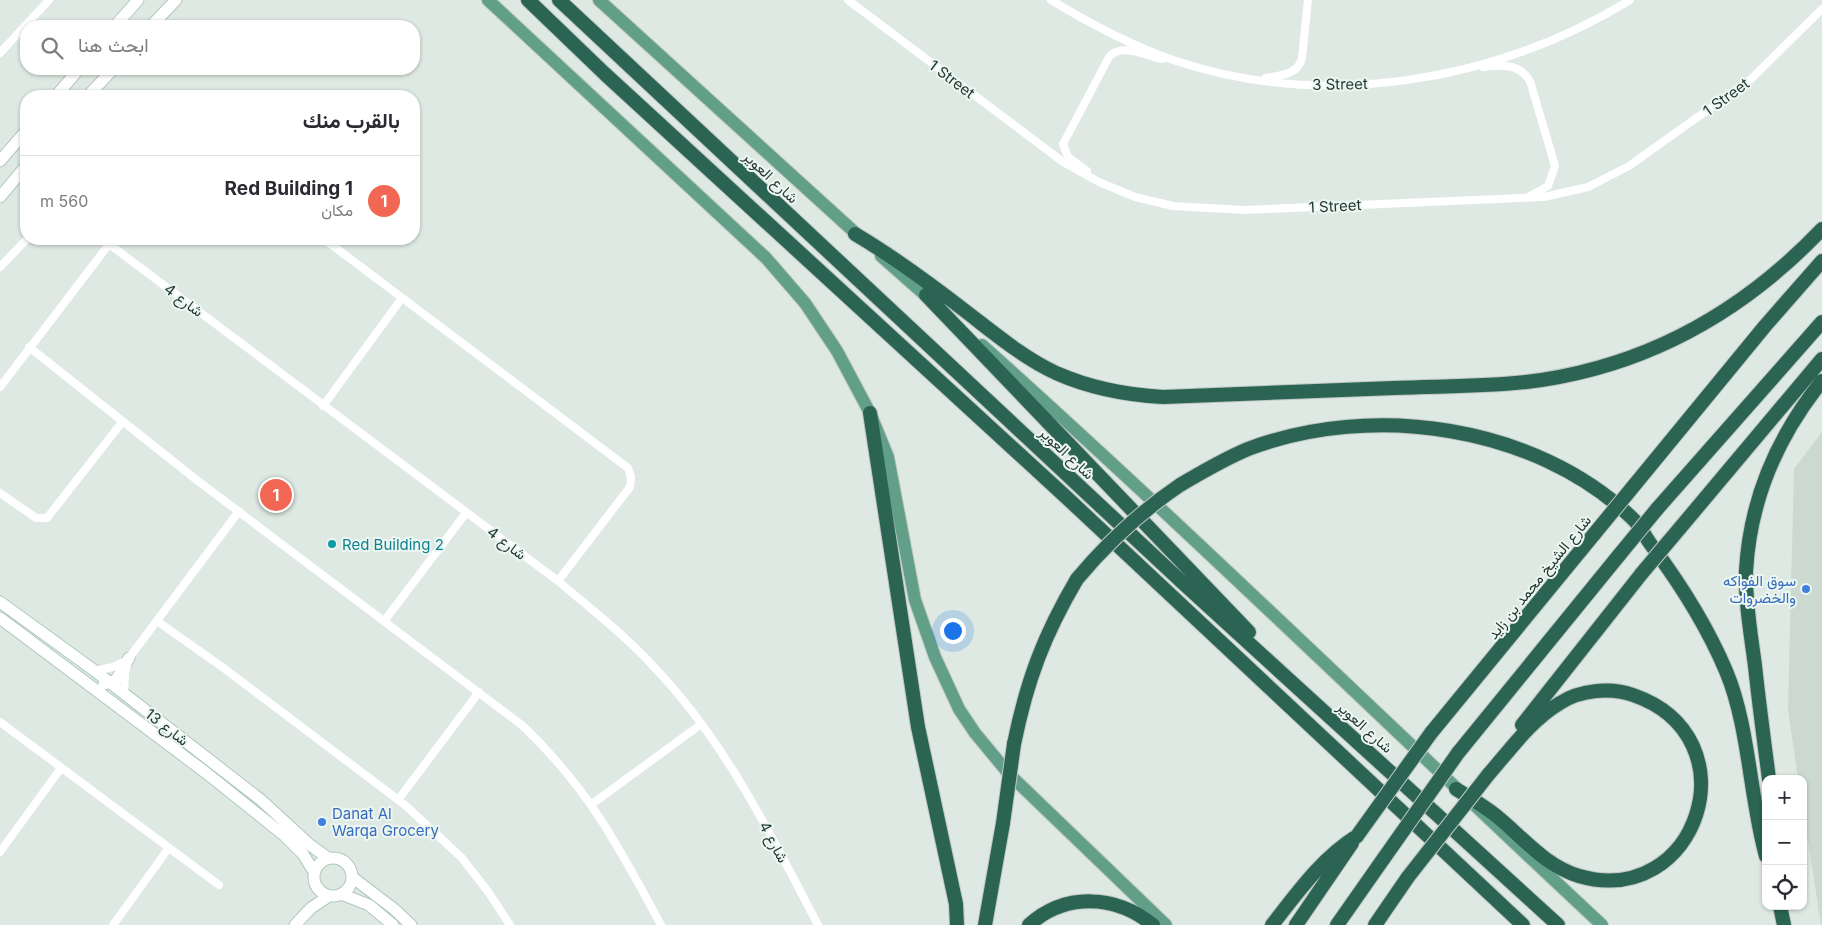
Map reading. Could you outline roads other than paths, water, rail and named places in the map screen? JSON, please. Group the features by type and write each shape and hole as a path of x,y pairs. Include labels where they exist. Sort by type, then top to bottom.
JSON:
{"highway":[{"path":"528,0 605,74 1058,490 1523,925"},
{"name":"شارع العوير","path":"559,0 1169,571 1558,925"},
{"path":"855,234 899,260 998,337 1036,362 1055,372 1097,387 1120,393 1163,397 1500,384 1580,373 1648,351 1709,321 1761,286 1822,229"},
{"name":"شارع الشيخ محمد بن زايد","path":"1296,925 1357,836 1431,734 1765,326 1822,261"},
{"path":"926,295 1145,526 1221,601 1299,689"},
{"path":"1337,925 1458,753 1656,508 1822,322"},
{"path":"1375,925 1408,877 1488,775 1537,706 1642,573 1822,359"},
{"path":"1769,775 1748,606 1746,572 1750,540 1755,506 1766,472 1778,445 1795,417 1822,381"},
{"path":"870,413 915,708 956,904 957,925"},
{"path":"985,925 1003,823 1014,744 1023,700 1036,658 1055,618 1078,579 1121,531 1180,485 1214,465 1249,449 1318,430 1399,425 1436,428 1472,435 1533,455 1574,476 1605,496 1634,519 1670,569 1702,620 1727,673 1737,709 1762,836"},
{"path":"1456,789 1493,813 1540,856 1561,869 1598,880 1635,876 1654,868 1674,854 1694,824 1700,806 1702,787 1701,768 1696,751 1687,734 1675,720 1646,700 1609,691 1573,696 1554,707 1535,722 1488,775"},
{"path":"1272,925 1319,867 1335,852 1357,836"},
{"path":"1029,925 1053,909 1072,903 1092,901 1124,907 1153,925"},
{"path":"1782,910 1784,925"}],"main road":[{"path":"488,0 766,258 805,302 837,351 870,413 888,457 915,600 935,657 959,709 975,733 1009,774 1166,925"},
{"path":"599,0 855,234 1045,402 1268,607 1456,789 1602,925"}],"street":[{"path":"31,20 49,0"},
{"path":"120,20 138,0"},
{"path":"154,20 170,0"},
{"path":"157,20 176,0"},
{"name":"1 Street","path":"848,0 1063,162 1098,182 1135,197 1154,202 1220,210 1528,197 1559,195 1581,189 1602,181 1629,166 1752,79 1822,9"},
{"name":"3 Street","path":"1051,0 1096,26 1172,60 1258,79 1303,84 1364,84 1428,78 1469,68 1570,32 1630,0"},
{"path":"1258,79 1289,73 1299,66 1302,58 1308,0"},
{"path":"0,54 20,32"},
{"path":"1098,182 1068,158 1063,144 1109,57 1115,52 1122,50 1172,60"},
{"path":"1469,68 1509,66 1519,69 1530,82 1555,166 1548,186 1528,197"},
{"path":"61,90 74,75"},
{"path":"94,90 107,75"},
{"path":"0,161 20,138"},
{"path":"0,197 20,173"},
{"path":"0,267 21,245"},
{"path":"0,387 108,245"},
{"name":"شارع 4","path":"116,245 323,406 558,581 611,625 654,667 700,725 755,806 818,925"},
{"path":"332,245 628,468 631,477 630,487 558,581"},
{"path":"323,406 402,298"},
{"path":"29,347 239,511 480,692 542,744 592,804 618,844 661,925"},
{"path":"0,493 36,518 47,518 123,421"},
{"path":"48,655 68,663 98,684 111,683 116,680 130,658 239,511"},
{"path":"385,620 466,512"},
{"name":"شارع 13","path":"0,602 111,683 274,810 315,849 328,858"},
{"name":"شارع 13","path":"2,621 198,766 282,833 303,854 314,872"},
{"path":"157,621 225,669 398,800 462,858 490,893 510,925"},
{"path":"95,671 113,668 130,658"},
{"path":"124,694 124,672 130,658"},
{"path":"398,800 480,692"},
{"path":"0,722 168,849 219,885"},
{"path":"592,804 700,725"},
{"path":"0,852 61,768"},
{"path":"113,925 168,849"},
{"path":"298,921 315,885 314,872 319,863 328,858 338,859 346,864 352,877 394,909 411,925"},
{"path":"341,894 349,887 352,877"},
{"path":"315,885 321,892 329,896"},
{"path":"298,921 329,896 341,894 369,904 393,925"}],"place":[{"name":"Red Building 1","path":"276,495"},
{"name":"Red Building 2","path":"332,544"},
{"name":"سوق الفواكه والخضروات","path":"1806,589"},
{"name":"Danat Al Warqa Grocery","path":"322,822"}]}
